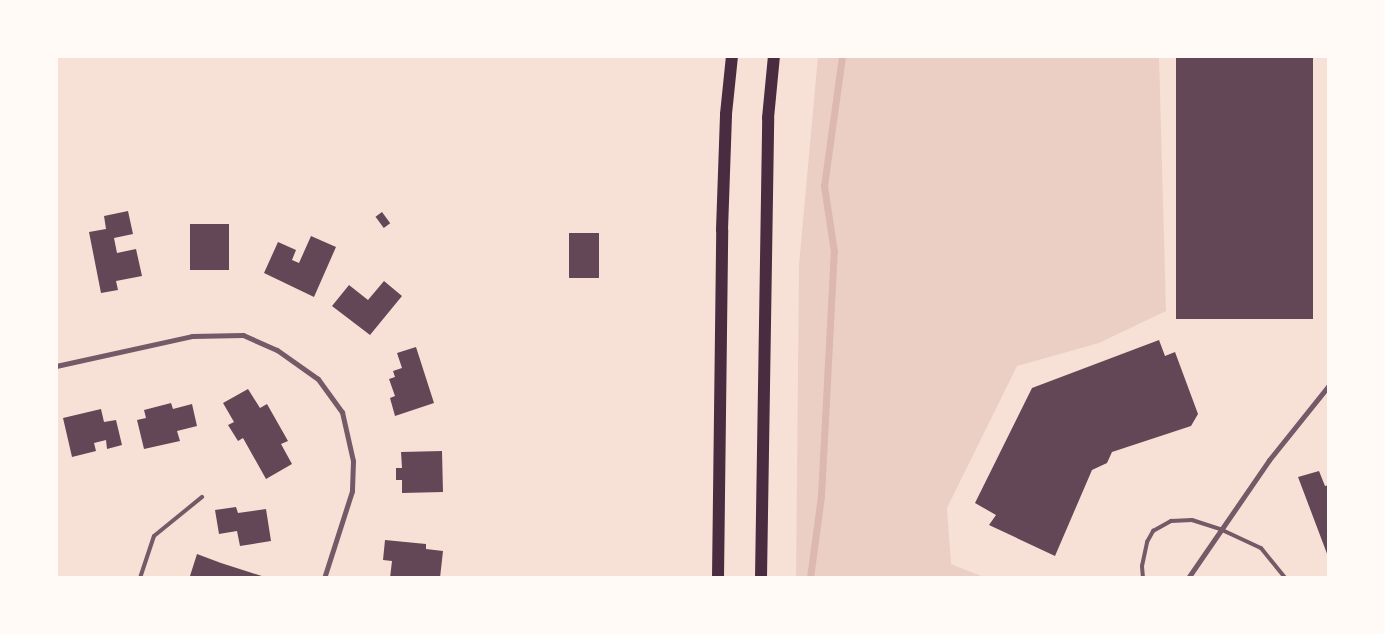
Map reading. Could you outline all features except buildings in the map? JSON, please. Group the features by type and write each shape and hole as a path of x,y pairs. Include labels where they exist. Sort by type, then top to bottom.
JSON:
{"main road":[{"path":"718,578 722,230 726,114 732,56"},
{"path":"761,578 768,118 774,56"}],"street":[{"path":"56,366 192,336 243,335 277,350 318,379 342,412 353,461 352,491 324,578"},
{"path":"1188,578 1220,528 1269,460 1329,386"}],"lane":[{"path":"140,578 154,536 202,497"},
{"path":"1143,578 1147,542 1153,531 1171,522 1192,520 1220,528 1261,548 1285,578"}],"shaded area":[{"path":"818,56 1159,56 1166,311 1099,343 1017,366 947,508 951,564 986,578 796,578 799,265"}],"waterway":[{"path":"810,578 821,496 834,252 824,186 842,56"}]}
